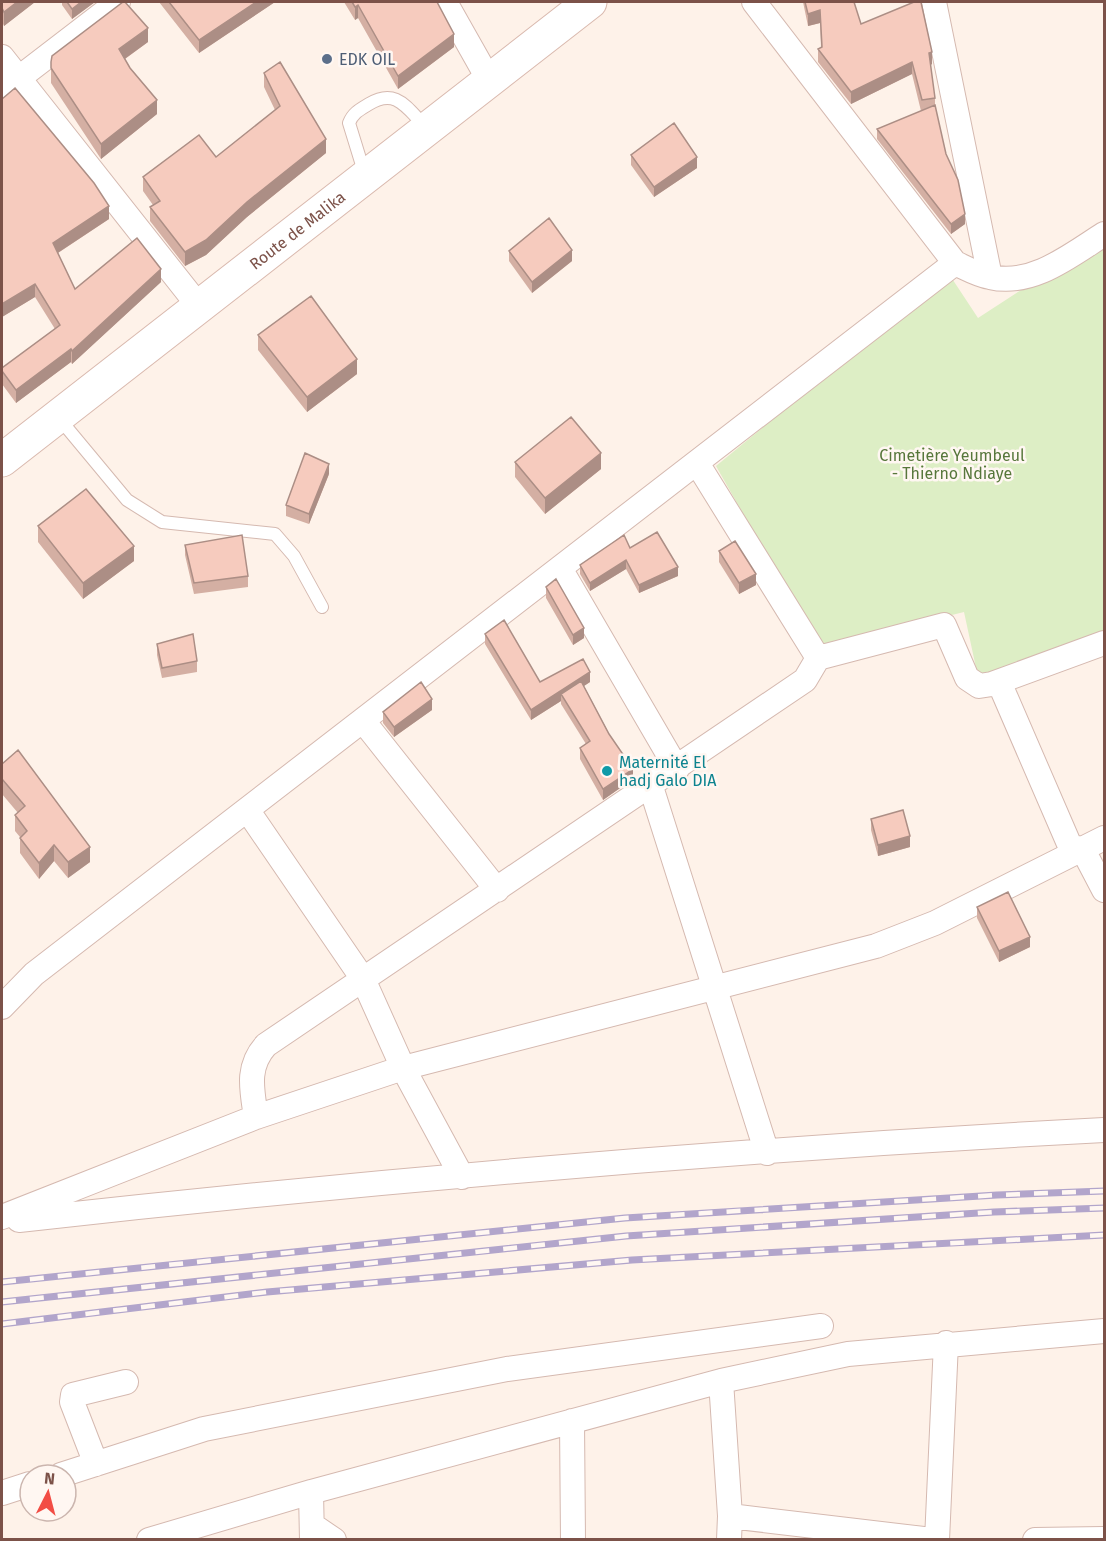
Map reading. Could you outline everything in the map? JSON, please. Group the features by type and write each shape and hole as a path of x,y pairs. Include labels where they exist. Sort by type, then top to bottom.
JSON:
{"main road":[{"name":"Route de Malika","path":"2,460 198,305 591,2"}],"street":[{"path":"10,83 118,2"},
{"path":"445,2 489,80"},
{"path":"754,2 955,264 990,277 1030,276 1049,268 1104,234"},
{"path":"934,2 990,277"},
{"path":"2,57 10,83 198,305"},
{"path":"2,1007 34,974 364,722 955,264"},
{"path":"697,463 818,658"},
{"path":"561,570 677,769"},
{"path":"256,1117 251,1080 256,1056 266,1046 651,787 805,680 818,658 944,625 967,678 979,686 999,682 1104,643"},
{"path":"999,682 1077,851 1104,890"},
{"path":"364,722 497,890"},
{"path":"651,787 766,1153"},
{"path":"248,811 363,980 403,1068 462,1177"},
{"path":"2,1220 256,1117 403,1068 876,946 934,923 1104,838"},
{"path":"2,1220 462,1177 948,1138 1104,1130"},
{"path":"78,1470 204,1429 507,1369 821,1326"},
{"path":"149,1539 311,1492 721,1381 848,1354 946,1343 1104,1331"},
{"path":"937,1539 946,1343"},
{"path":"721,1381 730,1515 729,1539"},
{"path":"96,1464 72,1402 74,1395 126,1382"},
{"path":"572,1421 573,1539"},
{"path":"2,1493 18,1488"},
{"path":"311,1492 312,1532 334,1539"},
{"path":"730,1515 932,1539"},
{"path":"1035,1539 1104,1539"}],"lane":[{"path":"365,176 349,123 353,114 380,97 389,96 396,99 427,128"},
{"path":"58,416 127,500 162,522 275,534 294,555 322,607"}],"green space":[{"name":"Cimetière Yeumbeul - Thierno Ndiaye","path":"1104,236 1104,639 978,677 964,612 819,648 716,466 949,274 978,318"}],"building":[{"path":"2,2 17,2 4,12"},
{"path":"67,2 81,2 72,9"},
{"path":"123,2 148,28 119,49 130,68 157,100 101,144 51,68 51,62 52,56"},
{"path":"169,2 256,2 199,40"},
{"path":"352,2 437,2 454,34 398,76 358,5 355,7"},
{"path":"805,2 854,2 861,24 914,2 921,2 932,52 929,53 935,98 922,100 912,62 851,92 818,49 822,47 820,10 808,14"},
{"path":"280,62 326,139 247,202 206,240 185,252 150,207 160,201 143,177 199,135 216,157 280,106 264,73"},
{"path":"15,88 94,183 109,206 53,243 75,289 137,238 161,269 72,351 71,349 16,390 2,368 60,325 35,284 2,304 2,99"},
{"path":"935,105 946,154 958,180 965,214 951,224 877,129"},
{"path":"674,123 697,157 654,187 631,155"},
{"path":"549,218 572,250 532,282 509,251"},
{"path":"311,296 357,359 307,397 258,335"},
{"path":"571,417 601,453 545,498 515,462"},
{"path":"305,453 329,464 309,514 286,505"},
{"path":"86,489 134,546 83,583 38,526"},
{"path":"657,532 678,567 639,585 626,560 590,583 580,565 624,535 630,548"},
{"path":"242,535 248,576 194,583 185,545"},
{"path":"735,541 756,574 739,583 719,551"},
{"path":"556,579 584,628 573,635 546,587"},
{"path":"504,620 540,682 583,659 590,672 531,710 485,634"},
{"path":"193,634 197,661 162,668 157,644"},
{"path":"581,681 609,734 633,769 603,789 580,748 590,741 561,694"},
{"path":"421,682 432,699 394,727 383,712"},
{"path":"18,750 90,847 68,862 54,845 39,863 20,838 27,831 15,815 25,806 2,779 2,764"},
{"path":"903,810 910,836 878,845 871,819"},
{"path":"1008,892 1030,937 999,951 977,907"}],"railway":[{"path":"2,1282 625,1218 997,1195 1104,1191"},
{"path":"2,1302 626,1236 994,1212 1104,1208"},
{"path":"2,1324 267,1292 632,1260 1104,1235"}],"place":[{"name":"EDK OIL","path":"327,59"},
{"name":"Maternité El hadj Galo DIA","path":"607,771"}]}
